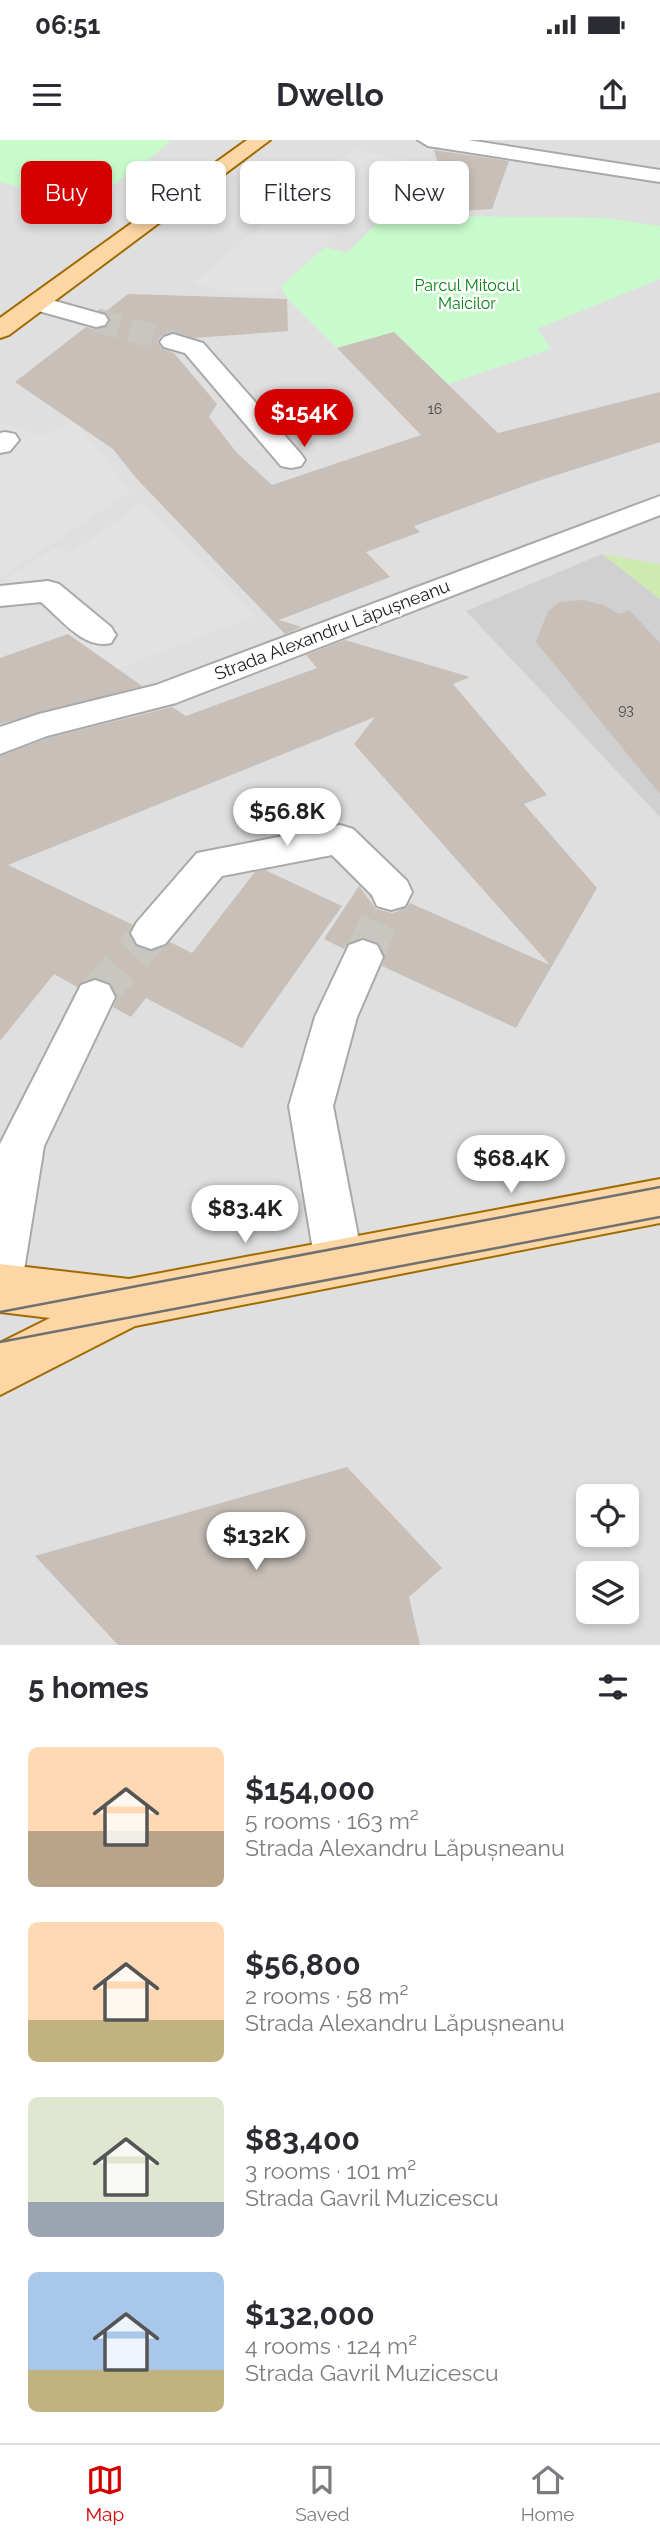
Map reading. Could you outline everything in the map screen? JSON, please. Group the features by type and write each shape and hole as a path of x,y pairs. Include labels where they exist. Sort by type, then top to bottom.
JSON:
{"main road":[{"path":"0,330 260,140"},
{"path":"0,1370 129,1303 660,1201"},
{"path":"0,1288 129,1303"}],"street":[{"path":"428,140 660,176"},
{"path":"37,303 96,320"},
{"path":"173,342 194,348 291,460"},
{"path":"0,438 5,440 0,445"},
{"name":"Strada Alexandru Lăpușneanu","path":"0,741 39,726 164,695 660,505"},
{"path":"0,596 48,591 100,635"},
{"path":"0,621 60,601"},
{"path":"151,933 210,863 340,839 393,892 391,895"},
{"path":"339,1262 311,1106 336,1017 363,957"},
{"path":"0,1270 22,1145 95,998"}],"shaded area":[{"path":"0,140 660,140 660,1645 0,1645"},
{"path":"353,149 409,161 369,161 369,207 355,220 355,161 339,161"},
{"path":"264,224 350,224 272,294 239,295 194,283"},
{"path":"76,422 131,491 0,578 0,424 41,435"},
{"path":"143,502 254,616 118,669 68,634 36,597 0,608 0,583 57,546 71,553"},
{"path":"602,554 660,599 660,817 466,611"}],"green space":[{"path":"0,140 172,140 145,161 126,161 126,175 112,186 112,161 21,161 21,188 0,182"},
{"name":"Parcul Mitocul Maicilor","path":"469,216 606,218 660,226 660,279 537,329 551,349 448,384 394,332 337,348 285,296 281,286 325,247 347,253 376,224 469,224"},
{"path":"602,554 660,564 660,599"}],"building":[{"path":"434,150 509,161 492,209 469,210 469,161 437,161"},
{"path":"128,294 287,299 288,331 194,338 172,332 162,335 157,342 163,350 174,353 217,404 209,417 237,453 272,485 421,435 337,348 394,332 498,433 660,392 660,442 535,482 414,526 420,532 366,552 390,577 279,620 302,627 285,634 136,478 113,449 15,382 86,327 97,330 107,326 110,319 105,312"},
{"path":"583,600 603,605 619,614 629,610 660,643 660,794 536,642 548,611 560,602"},
{"path":"68,634 142,686 0,724 0,658"},
{"path":"345,640 470,677 453,684 547,795 524,804 597,888 516,1028 382,966 385,956 378,943 362,938 348,943 344,949 324,939 359,886 376,909 392,913 406,909 410,903 550,965 354,744 375,717 8,865 133,925 129,934 135,945 150,951 170,942 192,953 255,872 265,870 342,906 242,1048 146,998 131,1017 113,1007 117,996 110,983 94,978 77,987 54,974 0,1041 0,756 48,738 172,707 186,716 317,668 306,655"},
{"path":"347,1467 442,1568 409,1597 420,1645 118,1645 35,1556"}],"tunnel":[{"path":"96,320 173,342"},
{"path":"363,957 391,895"},
{"path":"95,997 151,933"}],"tram line":[{"path":"0,1312 660,1187"},
{"path":"0,1342 660,1217"}]}
